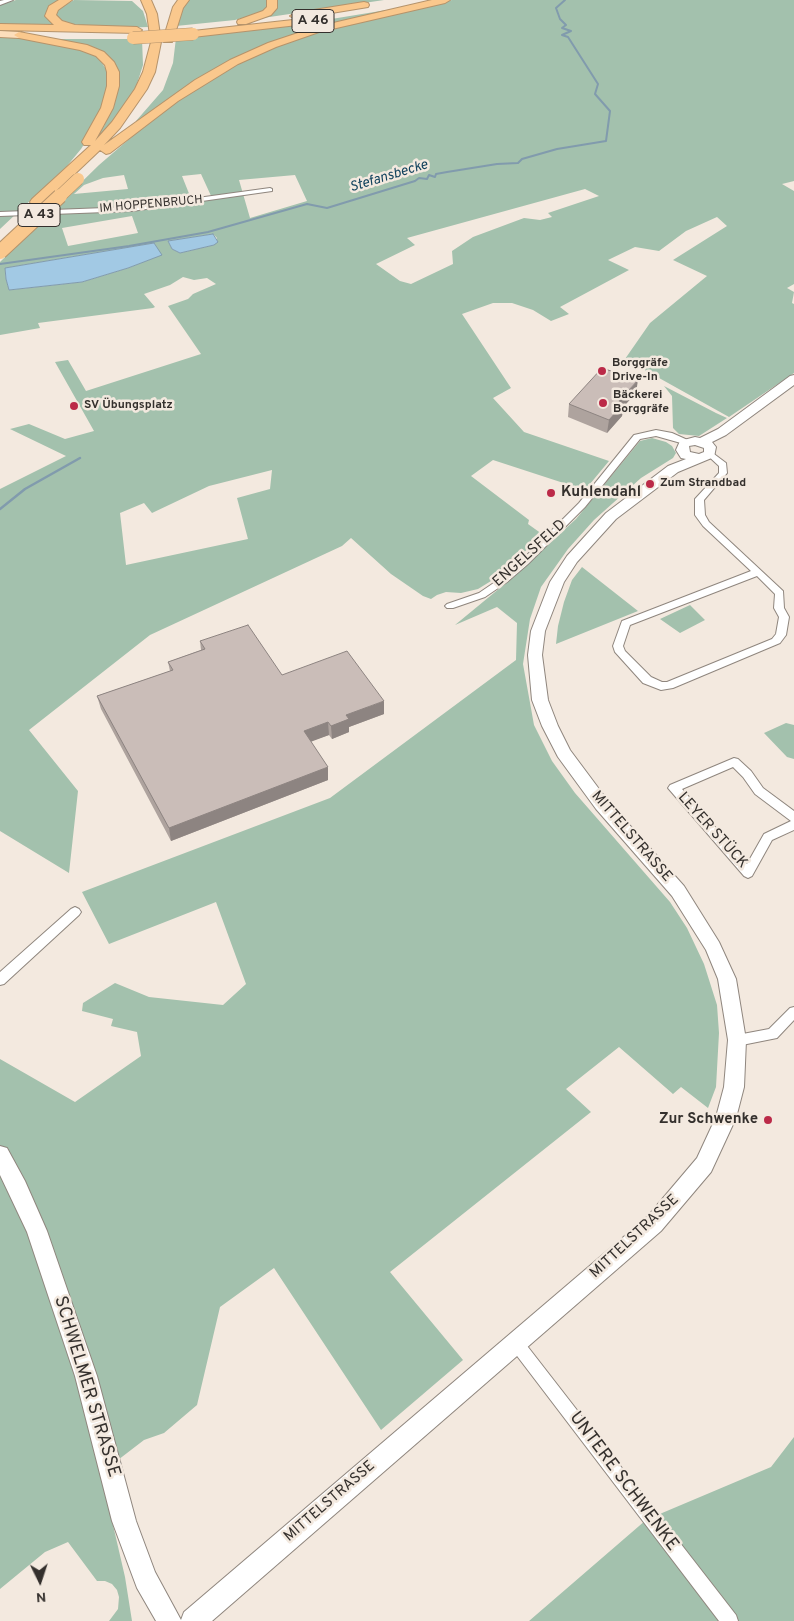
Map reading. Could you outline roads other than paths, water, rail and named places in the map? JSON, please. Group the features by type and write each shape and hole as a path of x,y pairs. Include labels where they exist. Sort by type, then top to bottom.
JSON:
{"highway":[{"path":"67,0 53,8 50,16 53,21 68,27 97,31"},
{"name":"A 43","path":"0,252 71,178 116,125 141,89 150,72 156,34 152,14 141,0"},
{"path":"165,14 168,46 178,7 184,0"},
{"path":"241,22 267,13 272,8 272,0"},
{"name":"A 46","path":"191,30 313,16 411,0"},
{"name":"A 46","path":"19,35 70,38 321,20 433,0"},
{"path":"106,150 174,99 215,72 252,53 316,30 445,0"},
{"path":"191,30 376,3"},
{"path":"0,28 135,34"},
{"name":"A 46","path":"0,28 52,33 135,34"},
{"path":"19,35 63,42 94,51 110,64 113,72 113,86 107,108 71,178"},
{"name":"A 43","path":"0,236 106,150 148,98 159,79"}],"main road":[{"name":"A 46","path":"0,34 19,35"},
{"name":"MITTELSTRASSE","path":"193,1621 654,1224 672,1206 704,1165 726,1118 734,1087 737,1040 730,987 713,947 678,891 602,805 564,753 550,726 540,700 535,655 538,632 545,609 557,582 572,560 611,516 657,479 673,469 681,467 697,450 719,440 722,432 794,379"},
{"name":"SCHWELMER STRASSE","path":"0,1155 18,1188 37,1231 86,1376 124,1521 146,1579 169,1621"}],"street":[{"path":"0,4 10,0"},
{"name":"IM HOPPENBRUCH","path":"0,214 132,209 270,190"},
{"name":"ENGELSFELD","path":"450,606 482,595 525,562 582,505 637,437 649,433 664,435 697,450 723,468 722,476 700,499 698,504 700,516 706,524 758,572"},
{"path":"758,572 780,593 779,608 784,617 781,636 776,641 669,685 662,686 647,680 620,652 618,646 626,623 758,572"},
{"name":"LEYER STÜCK","path":"794,818 778,804 758,791 747,774 734,762 674,788 748,873 768,837 794,825"},
{"path":"0,980 75,912"},
{"path":"737,1040 772,1034 794,1012"},
{"name":"UNTERE SCHWENKE","path":"516,1343 730,1621"}],"water":[{"path":"213,234 218,242 214,245 180,253 172,249 168,241"},
{"path":"154,243 162,255 128,268 82,282 9,290 5,268"}],"waterway":[{"name":"Stefansbecke","path":"0,264 129,246 208,232 307,204 327,208 415,181 419,178 427,179 429,175 435,177 436,174 447,172 497,164 518,163 522,159 557,149 606,141 610,111 595,94 598,84 568,37 562,35 571,31 562,28 566,25 560,19 556,8 565,0"},
{"path":"0,509 25,489 80,458"}],"place":[{"name":"Borggräfe Drive-In","path":"602,371"},
{"name":"Bäckerei Borggräfe","path":"603,403"},
{"name":"SV Übungsplatz","path":"74,406"},
{"name":"Zum Strandbad","path":"650,484"},
{"name":"Kuhlendahl","path":"551,493"},
{"name":"Zur Schwenke","path":"768,1120"}]}
